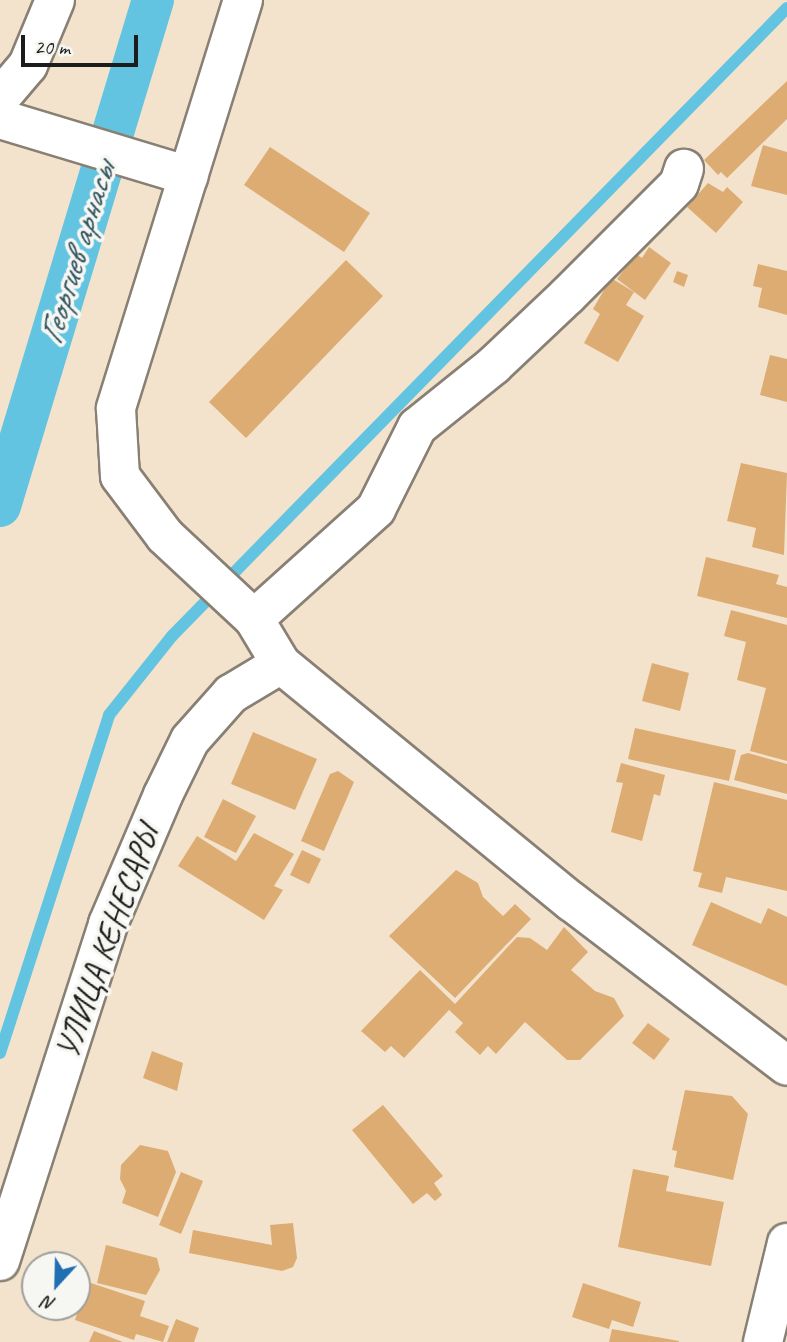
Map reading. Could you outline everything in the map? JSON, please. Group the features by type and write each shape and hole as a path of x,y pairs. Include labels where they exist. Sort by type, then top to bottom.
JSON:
{"street":[{"path":"55,0 28,65 4,113 189,176"},
{"path":"243,0 116,409 120,476 165,536 254,619 281,664 572,902 787,1066"},
{"path":"254,619 318,556 376,509 417,427 494,365 576,287 679,184 684,169"},
{"name":"УЛИЦА КЕНЕСАРЫ","path":"0,1261 108,923 163,795 190,740 231,694 281,664"},
{"path":"763,1342 787,1243"}],"building":[{"path":"787,81 787,119 727,178 721,172 718,175 704,160"},
{"path":"763,145 787,152 787,195 751,186"},
{"path":"270,147 370,213 344,252 244,185"},
{"path":"708,183 723,192 727,187 743,202 716,233 687,207"},
{"path":"649,247 671,263 645,300 617,279 636,254 642,258"},
{"path":"346,260 383,296 246,438 209,402"},
{"path":"758,264 787,271 787,315 758,307 762,288 753,286"},
{"path":"677,271 688,275 684,287 673,282"},
{"path":"611,278 634,292 626,305 644,316 618,362 584,343 600,314 593,309"},
{"path":"770,355 787,359 787,402 760,395"},
{"path":"741,463 787,473 784,555 752,547 756,528 727,521"},
{"path":"706,557 779,575 776,584 787,587 787,618 697,596"},
{"path":"731,610 787,625 787,761 750,751 766,688 737,680 746,642 724,636"},
{"path":"652,663 689,673 680,711 642,701"},
{"path":"635,728 736,750 729,781 628,759"},
{"path":"253,732 317,759 295,810 231,784"},
{"path":"748,753 787,764 787,794 734,780 741,755"},
{"path":"621,763 665,775 660,796 654,794 642,841 611,832 623,783 616,782"},
{"path":"338,771 354,782 324,851 301,841 330,774"},
{"path":"714,782 787,800 787,891 726,877 722,893 698,887 702,873 693,871"},
{"path":"223,799 256,816 236,853 204,837"},
{"path":"254,833 294,854 274,886 283,890 264,920 178,866 197,836 236,861"},
{"path":"302,850 321,859 309,884 290,875"},
{"path":"456,870 478,883 483,897 503,916 515,904 531,919 455,998 389,936"},
{"path":"711,902 761,924 768,908 787,917 787,986 692,945"},
{"path":"564,927 588,952 571,970 595,991 614,998 624,1016 580,1060 567,1060 525,1022 496,1054 488,1046 480,1055 455,1032 463,1023 449,1010 404,1058 391,1046 385,1052 361,1031 420,970 455,1004 517,937 530,938 547,950"},
{"path":"648,1023 670,1039 654,1060 632,1043"},
{"path":"152,1051 183,1063 177,1091 143,1078"},
{"path":"685,1090 732,1096 748,1114 733,1180 674,1167 677,1151 672,1150"},
{"path":"383,1105 443,1176 434,1183 442,1195 435,1201 427,1193 413,1204 352,1130"},
{"path":"140,1145 168,1151 176,1172 158,1217 122,1203 126,1191 120,1179 121,1165"},
{"path":"633,1169 669,1176 666,1191 724,1202 711,1266 618,1247"},
{"path":"181,1172 203,1181 181,1234 159,1225"},
{"path":"293,1223 297,1258 293,1267 282,1271 189,1253 193,1230 272,1245 270,1225"},
{"path":"106,1245 157,1258 160,1270 146,1295 97,1283"},
{"path":"91,1283 145,1301 140,1316 169,1326 163,1342 136,1334 134,1340 78,1321 91,1321"},
{"path":"583,1283 641,1302 633,1327 612,1320 609,1329 572,1317"},
{"path":"176,1319 199,1328 194,1342 167,1342"},
{"path":"612,1329 679,1341 679,1342 609,1342"},
{"path":"94,1331 123,1342 89,1342"}],"waterway":[{"name":"Георгиев арнасы","path":"0,506 153,0"},
{"path":"0,1053 109,715 172,636 787,8"}]}
